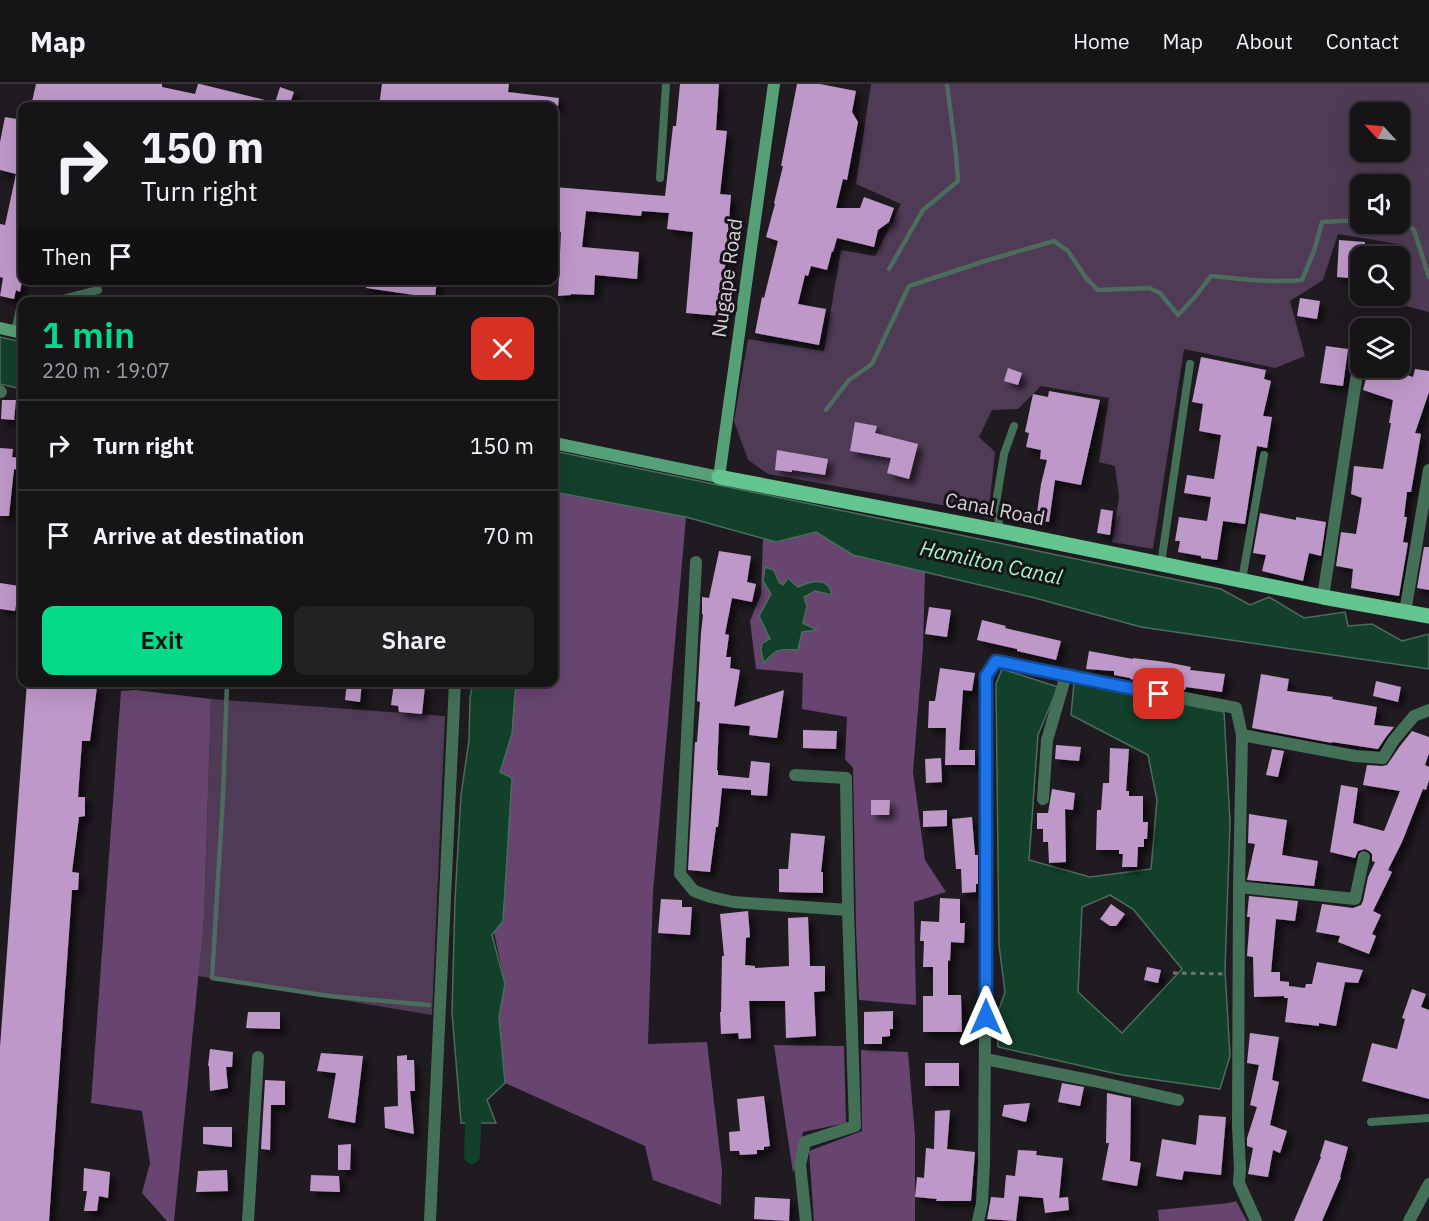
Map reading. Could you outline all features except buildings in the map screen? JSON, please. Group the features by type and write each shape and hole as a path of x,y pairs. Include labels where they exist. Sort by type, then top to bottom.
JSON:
{"main road":[{"name":"Nugape Road","path":"719,477 774,84"},
{"path":"0,328 18,332"},
{"name":"Canal Road","path":"558,444 1323,597 1429,616"}],"street":[{"path":"1323,597 1356,378"},
{"path":"1405,612 1429,470"},
{"path":"696,562 680,874 694,891 733,902 848,910"},
{"path":"978,1221 982,1203 984,1162 986,676 996,661 1236,708 1242,735 1239,887 1239,1183 1256,1221"},
{"path":"1043,799 1047,740 1066,675"},
{"path":"430,1221 455,687"},
{"path":"1242,735 1355,756 1383,758 1393,741 1414,716 1429,710"},
{"path":"795,776 846,778 855,1126 805,1142 800,1165 806,1221"},
{"path":"1239,887 1355,899 1364,857"},
{"path":"248,1221 258,1057"},
{"path":"985,1059 1178,1100"},
{"path":"1409,1221 1429,1184"}],"lane":[{"path":"660,178 666,84"},
{"path":"71,297 98,290"},
{"path":"1161,564 1190,364"},
{"path":"1000,531 996,503 1004,454 1014,426"},
{"path":"1242,580 1264,455"},
{"path":"1371,1122 1429,1118"}],"path":[{"path":"1173,973 1239,974"}],"shaded area":[{"path":"871,84 1429,84 1429,312 1406,306 1410,306 1410,246 1398,246 1398,244 1338,234 1323,280 1290,301 1305,356 1275,368 1184,349 1153,549 1112,542 1119,497 1115,466 1099,462 1109,398 1041,386 1018,409 992,410 979,437 995,452 988,519 958,508 768,474 748,460 734,421 748,339 824,351 841,250 875,256 901,204 856,184"},
{"path":"558,493 686,517 653,892 648,1044 707,1042 722,1171 721,1205 653,1180 645,1146 505,1083 499,1016 505,984 494,932 503,920 512,779 500,772 512,734 516,687 558,687"},
{"path":"816,532 854,555 925,572 923,647 913,772 925,860 946,892 914,902 916,1005 859,1000 853,768 845,759 847,717 802,709 803,673 756,669 750,621 761,594 763,539 776,542"},
{"path":"136,690 211,699 204,920 174,1221 167,1221 142,1193 150,1163 142,1111 91,1103 121,691"},
{"path":"211,699 445,716 432,1015 198,976 204,920"},
{"path":"774,1045 844,1046 846,1123 803,1132 793,1173"},
{"path":"861,1050 908,1052 915,1136 915,1221 814,1221 809,1151 862,1131"},
{"path":"1236,1201 1247,1221 1159,1221 1158,1210"}],"water":[{"path":"0,337 18,341 18,388 0,384"},
{"name":"Hamilton Canal","path":"558,452 1221,589 1250,605 1269,597 1304,618 1345,612 1348,626 1372,624 1402,641 1429,634 1429,669 1141,627 1035,598 853,555 816,532 776,542 686,517 558,493"},
{"path":"765,567 774,570 779,582 783,585 788,578 798,587 819,582 827,585 832,595 815,591 804,597 807,606 803,623 817,630 802,632 798,650 779,650 764,663 762,643 770,639 759,616 771,594 763,581"},
{"path":"1002,669 1058,687 1038,735 1029,860 1090,877 1151,869 1157,800 1148,755 1071,715 1074,683 1224,712 1230,822 1225,970 1230,1056 1220,1089 1122,1075 998,1047 997,1015 1005,992 999,945 996,684","holes":["1110,895 1133,909 1182,969 1122,1033 1078,992 1082,907"]},
{"path":"472,687 516,687 512,734 500,772 512,778 503,921 492,935 505,984 499,1017 505,1083 487,1100 496,1123 461,1123 452,1012 461,795 469,740"}],"waterway":[{"path":"889,269 923,210 958,181 947,84"},
{"path":"826,410 849,380 872,364 909,286 1054,241 1068,251 1086,278 1098,290 1149,288 1160,293 1178,315 1211,276 1268,281 1302,280 1314,251 1322,222 1350,221"},
{"path":"1410,227 1414,230 1429,277"},
{"path":"227,687 212,978 329,996 429,1005"},
{"path":"472,1156 474,1100"}],"route":[{"path":"986,1017 986,676 996,661 1159,694"}]}
